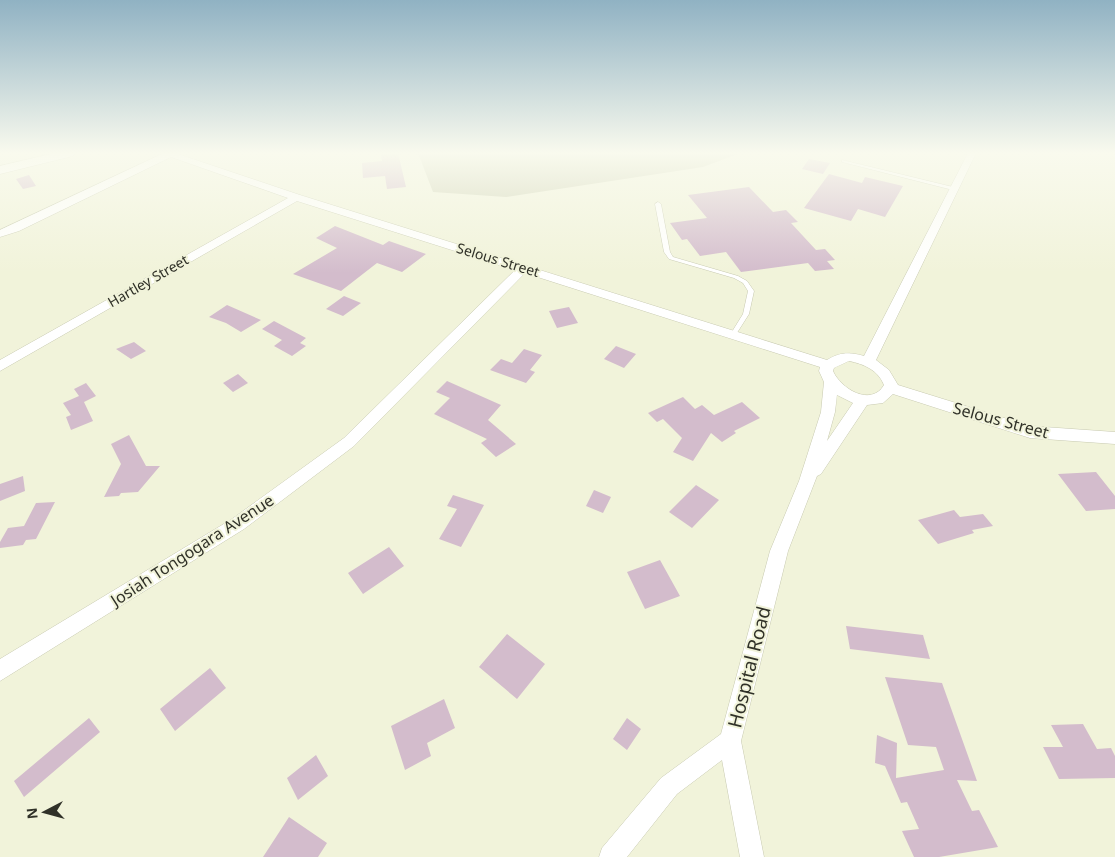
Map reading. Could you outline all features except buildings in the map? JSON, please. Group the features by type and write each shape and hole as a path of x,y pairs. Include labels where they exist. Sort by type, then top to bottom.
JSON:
{"street":[{"path":"0,234 15,229 88,193"},
{"name":"Selous Street","path":"282,193 828,365"},
{"path":"868,362 953,193"},
{"name":"Hartley Street","path":"0,366 296,198"},
{"name":"Josiah Tongogara Avenue","path":"0,671 238,524 349,442 524,268"},
{"path":"807,481 828,412 831,384 826,371 828,365 840,358 858,358 884,372 889,378 890,388 883,397 863,400 841,392 831,384"},
{"name":"Selous Street","path":"890,388 1030,432 1115,438"},
{"path":"807,481 863,400"},
{"name":"Hospital Road","path":"752,857 730,742 779,552 807,481"},
{"path":"611,857 669,786 696,764 730,742"}],"lane":[{"path":"658,204 667,252 670,258 736,277 745,282 751,291 746,314 733,335"}],"green space":[{"path":"448,193 532,193 506,197"}]}
